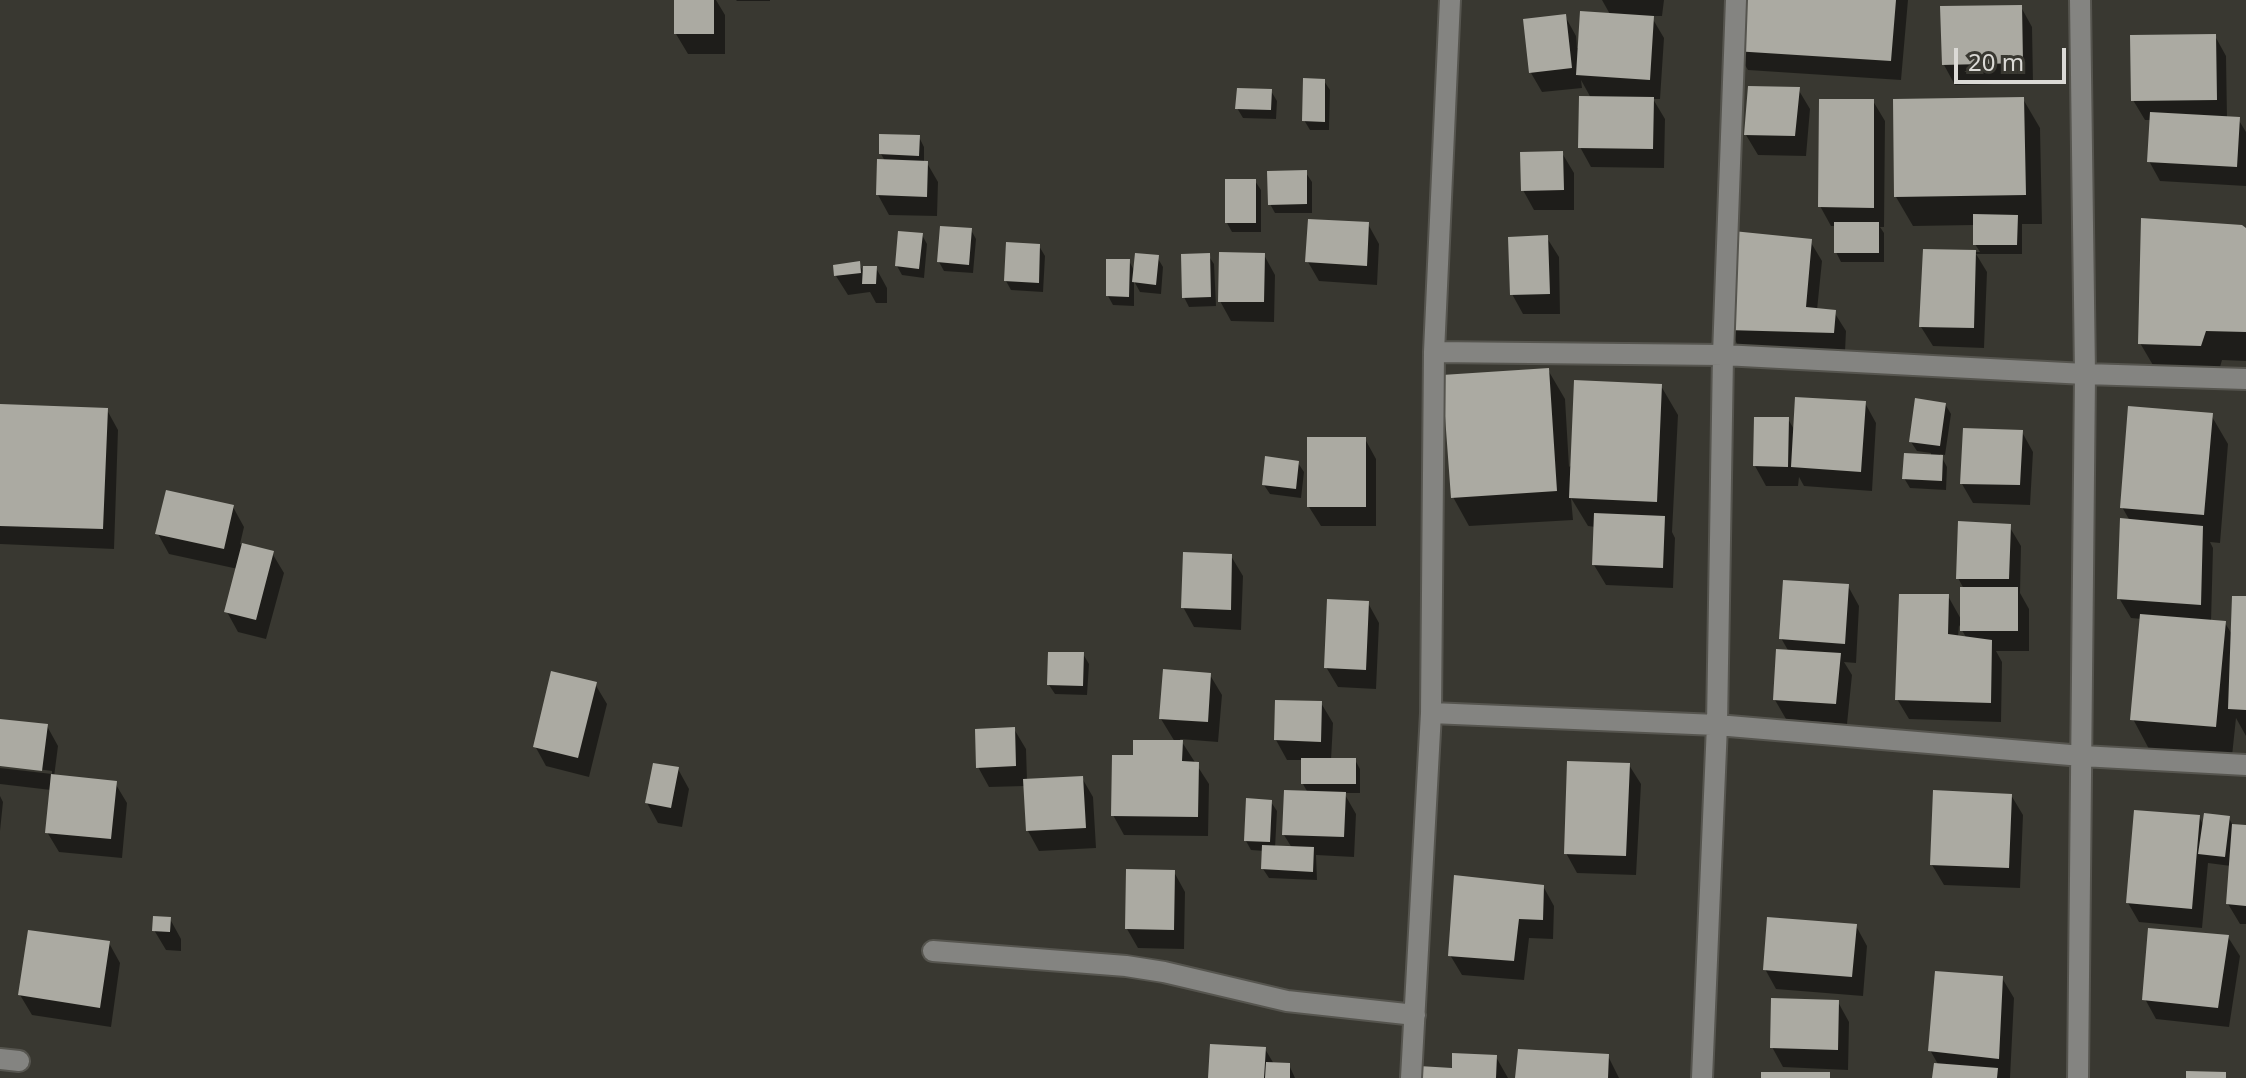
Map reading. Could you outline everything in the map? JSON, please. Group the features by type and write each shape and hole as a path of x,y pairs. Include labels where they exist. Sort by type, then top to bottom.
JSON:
{"street":[{"path":"1411,1078 1431,713 1434,352 1450,0"},
{"path":"1702,1078 1717,725 1723,355 1736,0"},
{"path":"2078,1078 2085,374 2080,0"},
{"path":"1434,352 1723,355 2246,379"},
{"path":"1431,713 1717,725 2082,756 2246,765"},
{"path":"933,951 1126,966 1287,1001 1415,1015"}],"building":[{"path":"674,0 714,0 714,34 674,34"},
{"path":"1738,0 1896,0 1891,61 1734,51"},
{"path":"2022,5 2023,63 1942,65 1940,6"},
{"path":"1580,11 1654,16 1650,80 1576,75"},
{"path":"1566,14 1572,68 1529,73 1523,19"},
{"path":"2216,34 2217,100 2131,101 2130,35"},
{"path":"1303,78 1325,79 1325,122 1302,121"},
{"path":"1748,86 1800,87 1795,136 1744,135"},
{"path":"1237,88 1272,89 1271,110 1235,109"},
{"path":"1579,96 1654,97 1653,149 1578,148"},
{"path":"2024,97 2026,195 1894,197 1893,99"},
{"path":"1819,99 1874,99 1874,208 1818,207"},
{"path":"2150,112 2240,117 2237,167 2147,162"},
{"path":"879,134 920,135 919,156 879,154"},
{"path":"1563,151 1564,190 1521,191 1520,152"},
{"path":"877,159 928,161 927,197 876,195"},
{"path":"1307,170 1307,204 1268,205 1267,171"},
{"path":"1225,179 1256,179 1256,223 1225,223"},
{"path":"1973,214 2018,215 2017,245 1973,245"},
{"path":"2141,218 2242,225 2246,228 2246,332 2206,331 2201,346 2138,344"},
{"path":"1308,219 1369,222 1367,266 1305,262"},
{"path":"1834,222 1879,222 1879,253 1834,253"},
{"path":"940,226 972,228 969,265 937,262"},
{"path":"898,231 923,233 919,269 895,266"},
{"path":"1733,231 1812,239 1806,307 1836,310 1834,333 1727,330"},
{"path":"1548,235 1550,294 1510,295 1508,237"},
{"path":"1006,242 1040,244 1039,283 1004,281"},
{"path":"1923,249 1976,250 1974,328 1919,327"},
{"path":"1219,252 1265,253 1264,302 1218,302"},
{"path":"1135,253 1159,255 1156,285 1132,282"},
{"path":"1210,253 1211,297 1182,298 1181,254"},
{"path":"1106,259 1130,259 1129,297 1106,296"},
{"path":"860,261 861,273 834,276 833,265"},
{"path":"863,266 877,266 876,284 862,284"},
{"path":"1549,368 1557,491 1451,498 1442,375"},
{"path":"1574,380 1662,384 1657,502 1569,498"},
{"path":"1795,397 1866,401 1861,472 1791,467"},
{"path":"1915,398 1946,403 1940,446 1909,442"},
{"path":"0,404 108,408 103,529 0,526"},
{"path":"2128,406 2213,413 2204,515 2120,508"},
{"path":"1754,417 1789,417 1788,467 1753,466"},
{"path":"1963,428 2023,430 2020,485 1960,484"},
{"path":"1307,437 1366,437 1366,507 1307,507"},
{"path":"1904,453 1943,455 1942,481 1902,479"},
{"path":"1265,456 1299,461 1296,489 1262,485"},
{"path":"166,490 234,505 224,549 155,534"},
{"path":"1594,513 1665,516 1663,568 1592,565"},
{"path":"2120,518 2203,526 2201,605 2117,599"},
{"path":"1958,521 2011,524 2009,579 1956,579"},
{"path":"242,543 274,551 256,620 224,612"},
{"path":"1183,552 1232,554 1231,610 1181,608"},
{"path":"1783,580 1849,584 1845,644 1779,639"},
{"path":"1960,587 2018,587 2018,631 1960,631"},
{"path":"1899,594 1949,594 1948,634 1992,640 1991,703 1895,700"},
{"path":"2232,596 2246,596 2246,710 2228,709"},
{"path":"1327,599 1369,601 1366,670 1324,668"},
{"path":"2140,614 2226,621 2216,727 2130,720"},
{"path":"1776,649 1841,653 1836,704 1773,700"},
{"path":"1048,652 1084,652 1083,686 1047,685"},
{"path":"1163,669 1211,673 1208,722 1159,719"},
{"path":"551,671 597,682 578,758 533,747"},
{"path":"1275,700 1322,701 1321,742 1274,740"},
{"path":"0,719 48,724 42,771 0,766"},
{"path":"1015,727 1016,766 976,768 975,729"},
{"path":"1133,740 1183,740 1182,761 1199,762 1198,817 1111,816 1112,755 1133,755"},
{"path":"1301,758 1356,758 1356,784 1301,784"},
{"path":"1567,761 1630,763 1626,856 1564,854"},
{"path":"653,763 679,767 671,808 645,803"},
{"path":"51,774 117,781 111,839 45,833"},
{"path":"1083,776 1086,828 1026,831 1023,779"},
{"path":"1284,790 1346,792 1344,837 1282,835"},
{"path":"1933,790 2012,794 2009,868 1930,865"},
{"path":"1246,798 1272,800 1270,842 1244,841"},
{"path":"2134,810 2200,815 2192,909 2126,903"},
{"path":"2204,813 2230,816 2225,857 2198,854"},
{"path":"2232,824 2246,825 2246,906 2226,904"},
{"path":"1262,845 1314,847 1313,872 1261,869"},
{"path":"1126,869 1175,870 1174,930 1125,929"},
{"path":"1454,875 1544,885 1543,920 1519,919 1514,961 1448,956"},
{"path":"153,916 171,917 170,932 152,931"},
{"path":"1767,917 1857,924 1852,977 1763,970"},
{"path":"2148,928 2229,935 2218,1008 2142,1000"},
{"path":"28,930 110,941 100,1008 18,995"},
{"path":"1935,971 2003,976 1999,1059 1928,1051"},
{"path":"1771,998 1839,1000 1838,1050 1770,1048"},
{"path":"1210,1044 1266,1047 1264,1078 1208,1078"},
{"path":"1518,1049 1609,1054 1608,1078 1515,1078"},
{"path":"1452,1053 1497,1055 1496,1078 1418,1078 1419,1066 1452,1068"},
{"path":"1266,1062 1290,1063 1290,1078 1265,1078"},
{"path":"1934,1063 1998,1068 1997,1078 1932,1078"},
{"path":"2186,1071 2226,1072 2226,1078 2186,1078"},
{"path":"1761,1072 1830,1072 1830,1078 1761,1078"}]}
